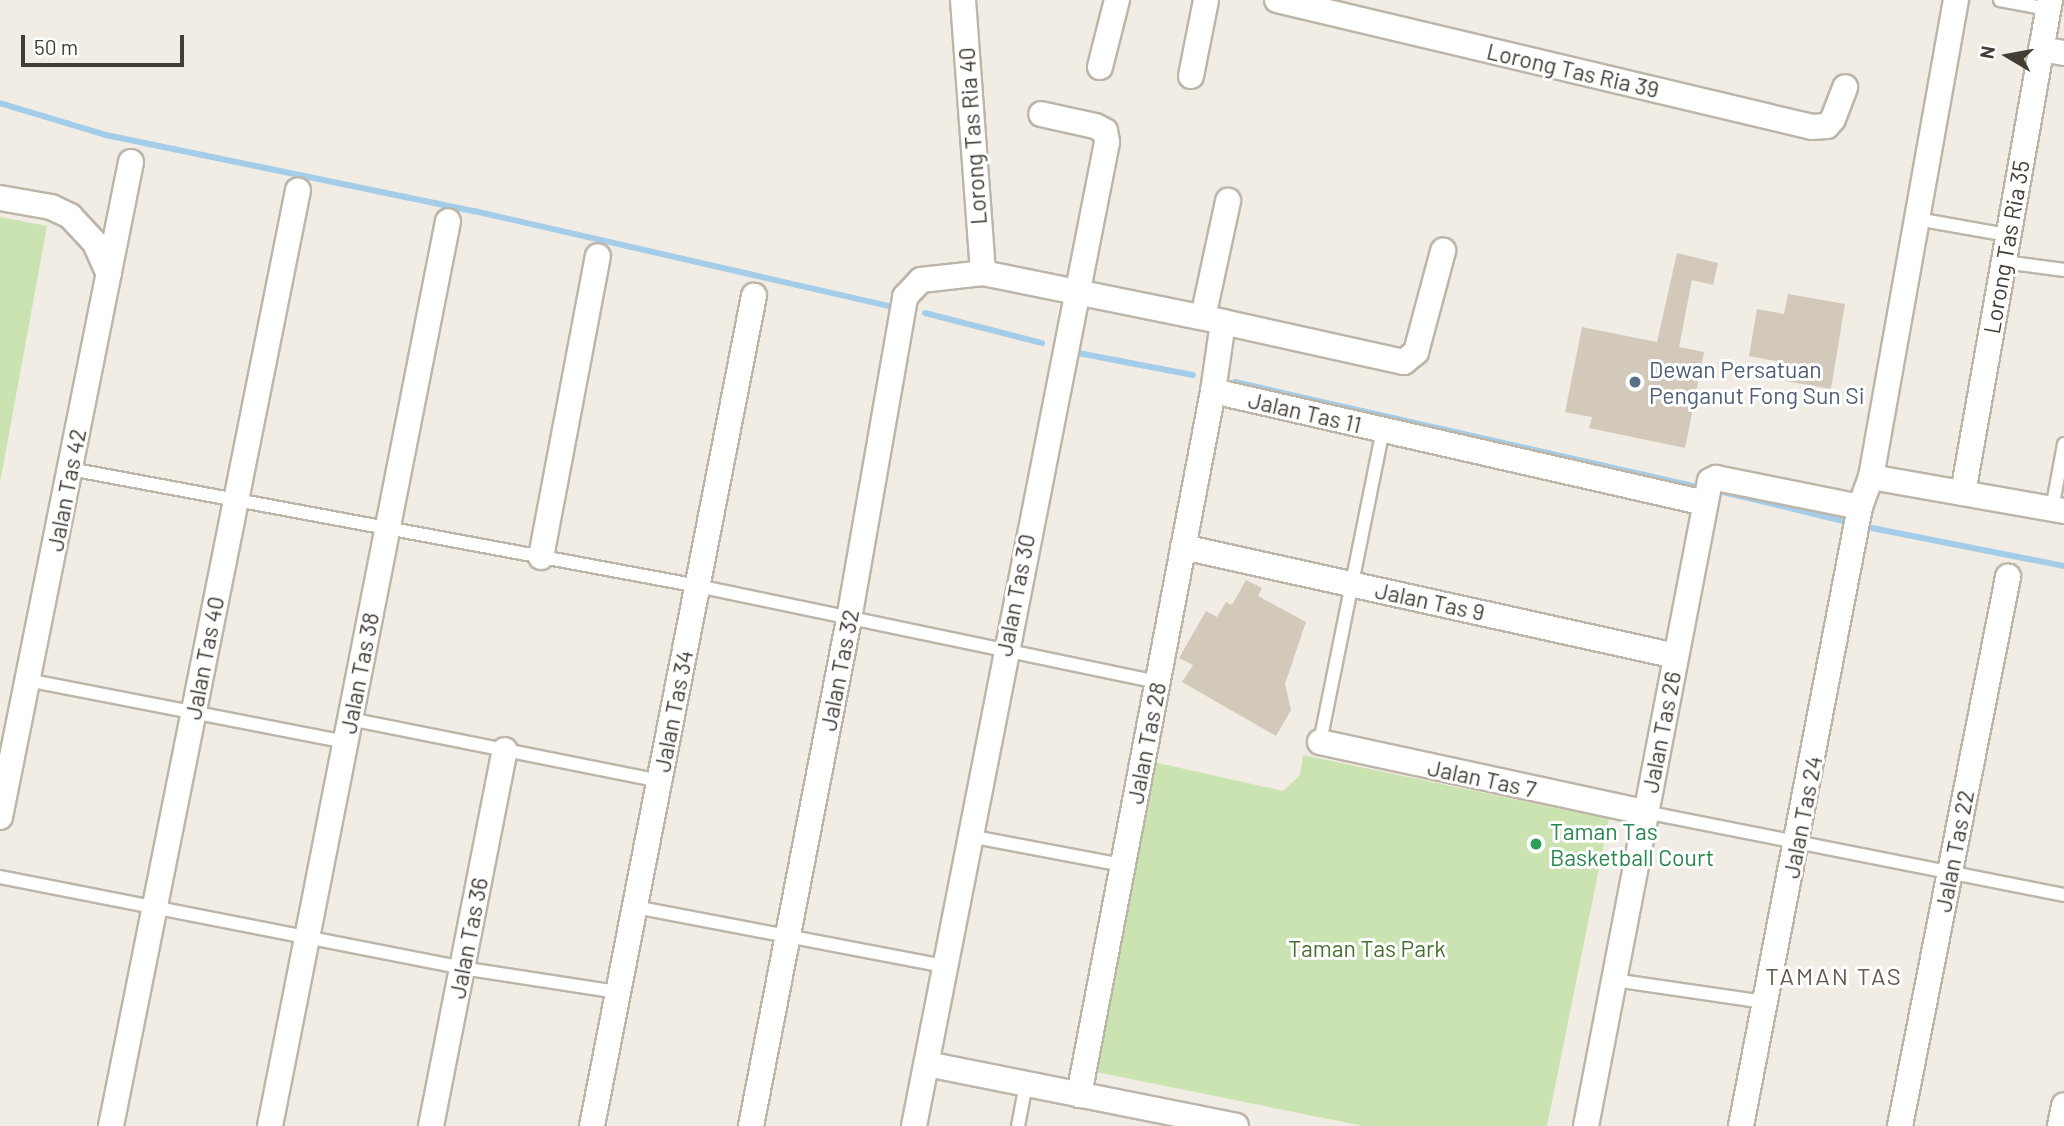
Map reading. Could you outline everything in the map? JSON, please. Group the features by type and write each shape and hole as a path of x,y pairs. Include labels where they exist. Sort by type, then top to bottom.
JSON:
{"street":[{"name":"Lorong Tas Ria 40","path":"963,0 983,273"},
{"path":"1100,67 1117,0"},
{"path":"1191,76 1206,0"},
{"name":"Lorong Tas Ria 39","path":"1277,0 1812,127 1827,126 1833,119 1845,87"},
{"name":"Jalan Tas 24","path":"1741,1126 1798,842 1860,507 1871,477 1956,0"},
{"name":"Lorong Tas Ria 35","path":"1963,493 2007,235 2052,51 2049,4"},
{"name":"Jalan Tas 30","path":"914,1126 1004,650 1104,155 1105,131 1041,114"},
{"name":"Jalan Tas 42","path":"0,817 131,162"},
{"name":"Jalan Tas 40","path":"111,1126 298,190"},
{"path":"0,198 70,216 96,243 109,274"},
{"path":"1213,391 1213,319 1228,201"},
{"name":"Jalan Tas 38","path":"270,1126 448,221"},
{"path":"983,273 1213,319 1404,362 1416,352 1444,251"},
{"path":"541,557 598,256"},
{"name":"Jalan Tas 32","path":"751,1126 849,620 905,297 920,280 983,273"},
{"name":"Jalan Tas 34","path":"592,1126 754,296"},
{"name":"Jalan Tas 11","path":"1213,391 1705,503"},
{"name":"Jalan Tas 28","path":"1079,1095 1213,391"},
{"path":"1871,477 2058,510"},
{"path":"1705,503 1710,481 1716,478 1860,507"},
{"name":"Jalan Tas 26","path":"1587,1126 1705,503"},
{"name":"Jalan Tas 9","path":"1183,547 1676,656"},
{"name":"Jalan Tas 22","path":"1900,1126 2008,577"},
{"name":"Jalan Tas 7","path":"1320,742 1645,812"},
{"name":"Jalan Tas 36","path":"431,1126 505,750"},
{"path":"927,1064 1236,1126"},
{"path":"2060,1126 2064,1105"}],"lane":[{"path":"2000,0 2049,4"},
{"path":"1917,219 2007,235"},
{"path":"2004,262 2064,270"},
{"path":"1320,742 1383,430"},
{"path":"2058,510 2064,444"},
{"path":"70,469 698,586 849,620 1157,682"},
{"path":"27,680 194,712 505,750 659,781"},
{"path":"1645,812 2064,895"},
{"path":"969,836 1122,865"},
{"path":"0,877 462,968 617,992"},
{"path":"635,907 945,966"},
{"path":"1614,980 1765,1002"},
{"path":"1018,1126 1026,1084"}],"green space":[{"path":"0,217 47,226 0,483"},
{"name":"Taman Tas Park","path":"1303,755 1609,819 1547,1126 1363,1126 1086,1070 1149,761 1283,791 1300,775"}],"building":[{"name":"Dewan Persatuan Penganut Fong Sun Si","path":"1677,253 1718,263 1713,285 1692,280 1679,347 1704,352 1685,448 1589,428 1592,417 1565,412 1582,327 1657,342"},
{"path":"1788,294 1845,304 1831,389 1773,379 1776,361 1749,356 1757,309 1784,314"},
{"path":"1246,580 1262,588 1258,596 1306,622 1285,684 1291,710 1276,736 1182,682 1193,665 1179,658 1206,611 1217,617 1226,602 1232,605"}],"waterway":[{"path":"0,103 106,135 474,211 889,306"},
{"path":"925,313 1042,343"},
{"path":"1073,352 1193,375"},
{"path":"1235,382 1696,487"},
{"path":"1719,491 1847,522"},
{"path":"1872,528 2064,566"}],"place":[{"name":"Dewan Persatuan Penganut Fong Sun Si","path":"1635,382"},
{"name":"Taman Tas Basketball Court","path":"1536,844"}],"district":[{"name":"TAMAN TAS","path":"1834,976"}]}
